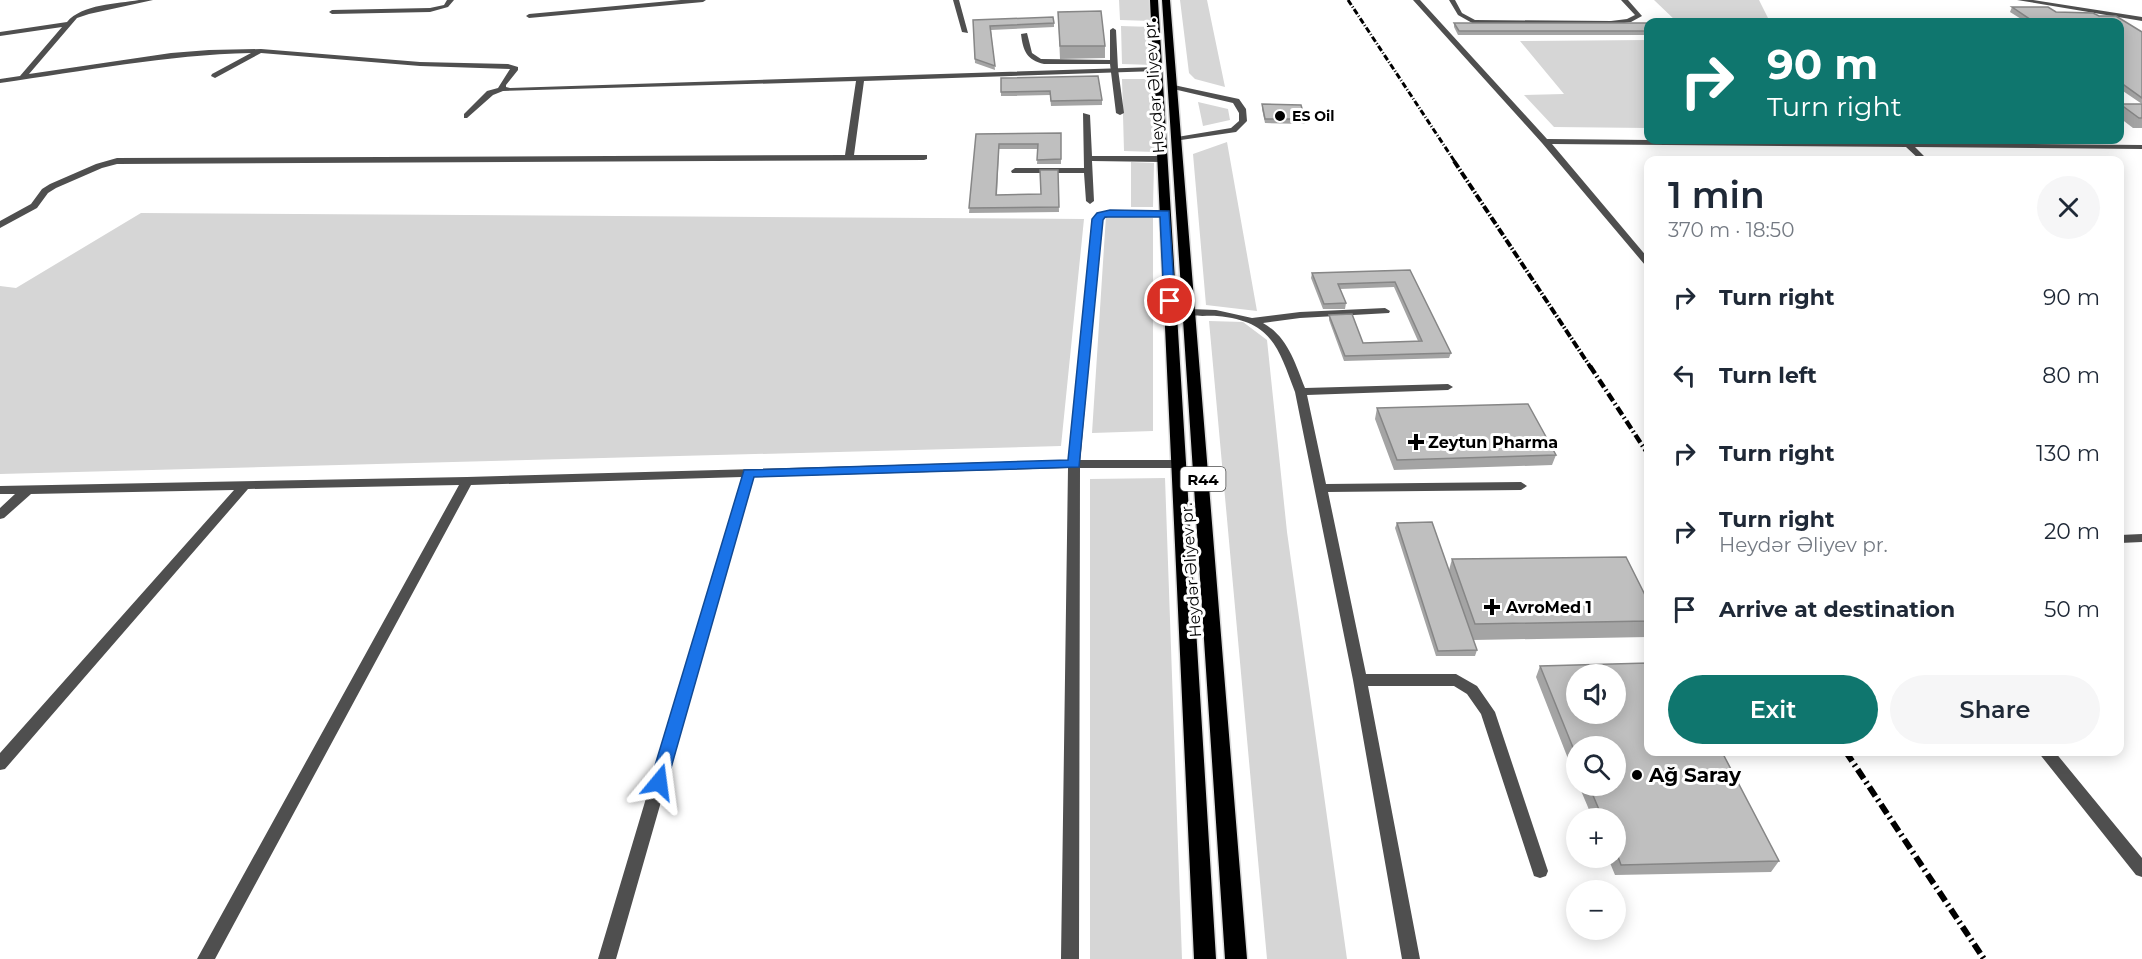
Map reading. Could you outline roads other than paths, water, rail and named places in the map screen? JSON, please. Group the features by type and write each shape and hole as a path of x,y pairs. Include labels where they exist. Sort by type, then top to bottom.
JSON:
{"main road":[{"name":"Heydər Əliyev pr.","path":"1154,0 1205,959"},
{"name":"Heydər Əliyev pr.","path":"1166,0 1236,959"}],"street":[{"path":"22,77 75,17 87,12 150,0"},
{"path":"332,12 430,10 446,6 451,0"},
{"path":"529,16 703,0"},
{"path":"956,0 966,32"},
{"path":"1416,0 1545,141 1644,258"},
{"path":"1452,0 1456,11 1474,22 1611,23 1629,21 1639,16 1624,0"},
{"path":"2020,0 2142,19"},
{"path":"0,34 70,24"},
{"path":"1113,30 1114,66 1120,113"},
{"path":"1025,34 1028,53 1034,60 1157,69"},
{"path":"215,76 234,63 261,51"},
{"path":"0,81 171,55 261,51 420,64 514,67 502,88"},
{"path":"467,116 490,93 502,88 510,90 860,79 1114,66"},
{"path":"849,158 860,79"},
{"path":"1172,86 1236,101 1241,106 1244,121 1241,127 1233,130 1177,139"},
{"path":"1086,116 1090,201"},
{"path":"1545,141 1644,142"},
{"path":"1907,144 2142,147"},
{"path":"1907,144 1920,156"},
{"path":"0,225 34,206 45,191 53,186 99,166 117,161 924,157"},
{"path":"1089,158 1162,159"},
{"path":"1015,171 1089,170"},
{"path":"1070,959 1074,464 1097,219 1101,215 1110,213 1165,214"},
{"path":"1252,321 1300,315 1385,311"},
{"path":"1190,312 1233,314 1269,331 1283,348 1301,392 1360,680 1411,959"},
{"path":"1301,392 1448,387"},
{"path":"0,489 467,481 1074,464 1178,464"},
{"path":"607,959 749,473"},
{"path":"206,959 284,820 467,481"},
{"path":"0,764 245,485"},
{"path":"1320,488 1521,486"},
{"path":"0,515 28,489"},
{"path":"2124,538 2142,538"},
{"path":"1360,680 1456,680 1472,690 1488,712 1540,871"},
{"path":"2049,756 2142,870"}],"railway":[{"path":"1348,0 1455,162"},
{"path":"1454,161 1591,368"},
{"path":"1590,366 1644,448"},
{"path":"1849,756 1984,959"}],"place":[{"name":"ES Oil","path":"1280,116"},
{"name":"Zeytun Pharma","path":"1416,442"},
{"name":"AvroMed 1","path":"1492,607"},
{"name":"Ağ Saray","path":"1637,775"}]}
